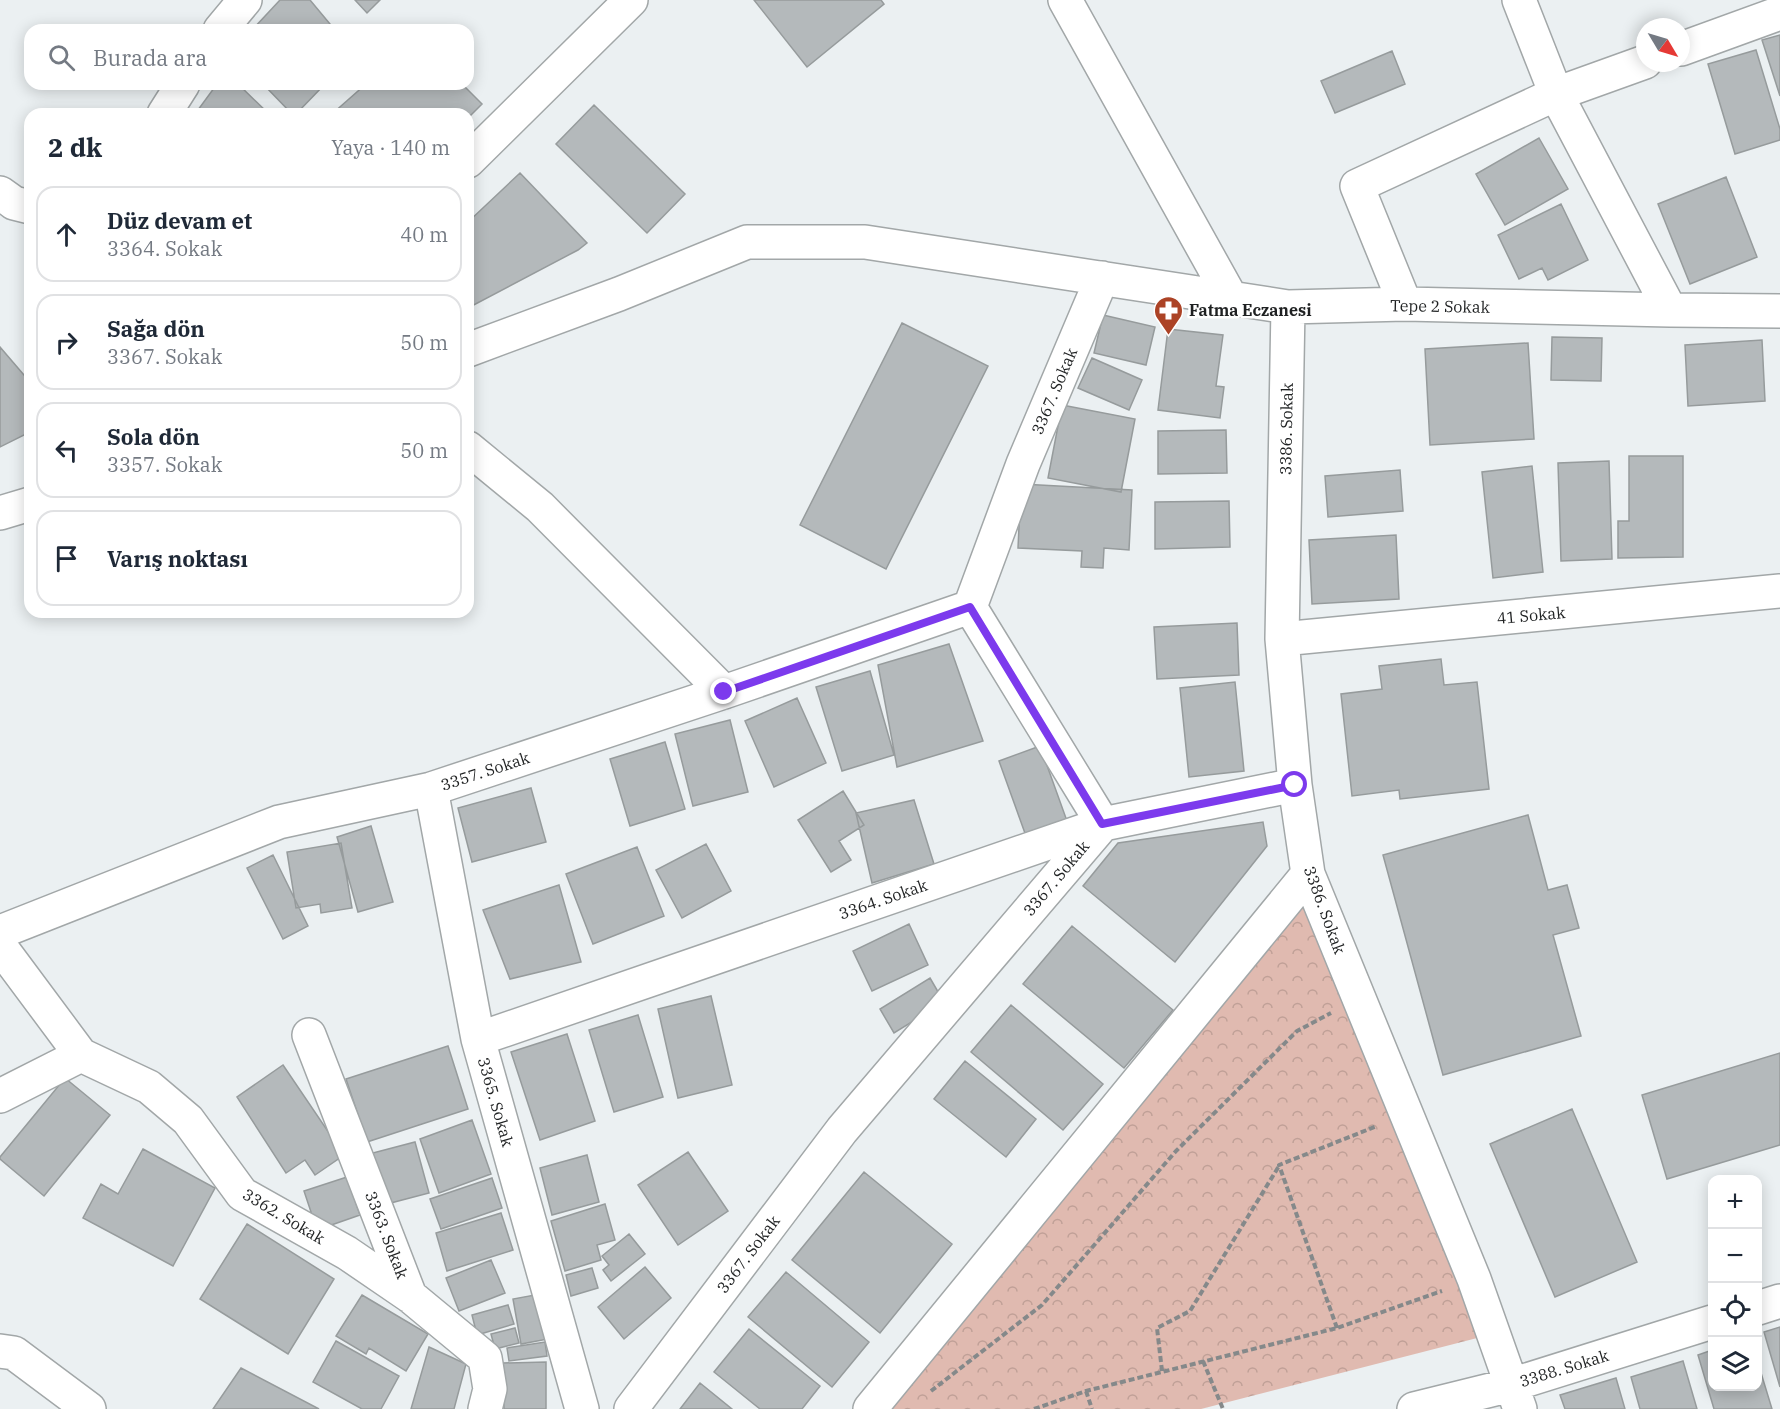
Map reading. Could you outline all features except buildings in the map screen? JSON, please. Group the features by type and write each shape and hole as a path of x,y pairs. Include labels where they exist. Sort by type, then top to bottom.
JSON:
{"street":[{"path":"225,24 245,0"},
{"path":"474,155 631,0"},
{"path":"1067,0 1231,298"},
{"path":"1519,0 1556,94 1670,310"},
{"path":"1690,46 1780,13"},
{"path":"1405,304 1357,186 1556,94 1636,65"},
{"path":"168,108 179,90"},
{"name":"Tepe 2 Sokak","path":"474,349 619,294 747,242 865,242 1288,307 1405,304 1780,311"},
{"name":"3367. Sokak","path":"970,607 1023,464 1102,278"},
{"name":"3386. Sokak","path":"1288,307 1282,639 1295,785 1308,874 1474,1279 1516,1397"},
{"path":"474,453 540,507 724,692"},
{"path":"0,513 24,506"},
{"name":"41 Sokak","path":"1282,639 1780,591"},
{"path":"970,607 1102,824"},
{"name":"3357. Sokak","path":"0,932 279,822 431,789 724,692 970,607"},
{"name":"3364. Sokak","path":"478,1039 1102,824 1295,785"},
{"name":"3365. Sokak","path":"431,789 478,1039 582,1409"},
{"name":"3367. Sokak","path":"631,1409 842,1130 1102,824"},
{"path":"870,1409 1308,874"},
{"name":"3362. Sokak","path":"0,946 12,987 81,1055 149,1087 188,1120 242,1194 347,1253 410,1296"},
{"name":"3363. Sokak","path":"309,1035 410,1296 485,1358 490,1389 485,1409"},
{"path":"0,1096 81,1055"},
{"path":"1762,1307 1780,1301"},
{"name":"3388. Sokak","path":"1414,1409 1516,1397 1708,1324"},
{"path":"0,1351 14,1353 89,1409"}],"path":[{"path":"923,1396 1042,1305 1176,1151 1297,1031 1358,999"},
{"path":"1162,1371 1157,1328 1190,1311 1279,1165 1406,1114"},
{"path":"1279,1165 1337,1328"},
{"path":"1034,1409 1086,1391 1337,1328 1474,1279"},
{"path":"1203,1361 1223,1409"},
{"path":"1086,1391 1092,1409"}],"green space":[{"path":"1303,902 1485,1336 1201,1409 888,1409"}],"place":[{"name":"Fatma Eczanesi","path":"1168,336"}],"route":[{"path":"724,692 970,607 1102,824 1295,785"}]}
